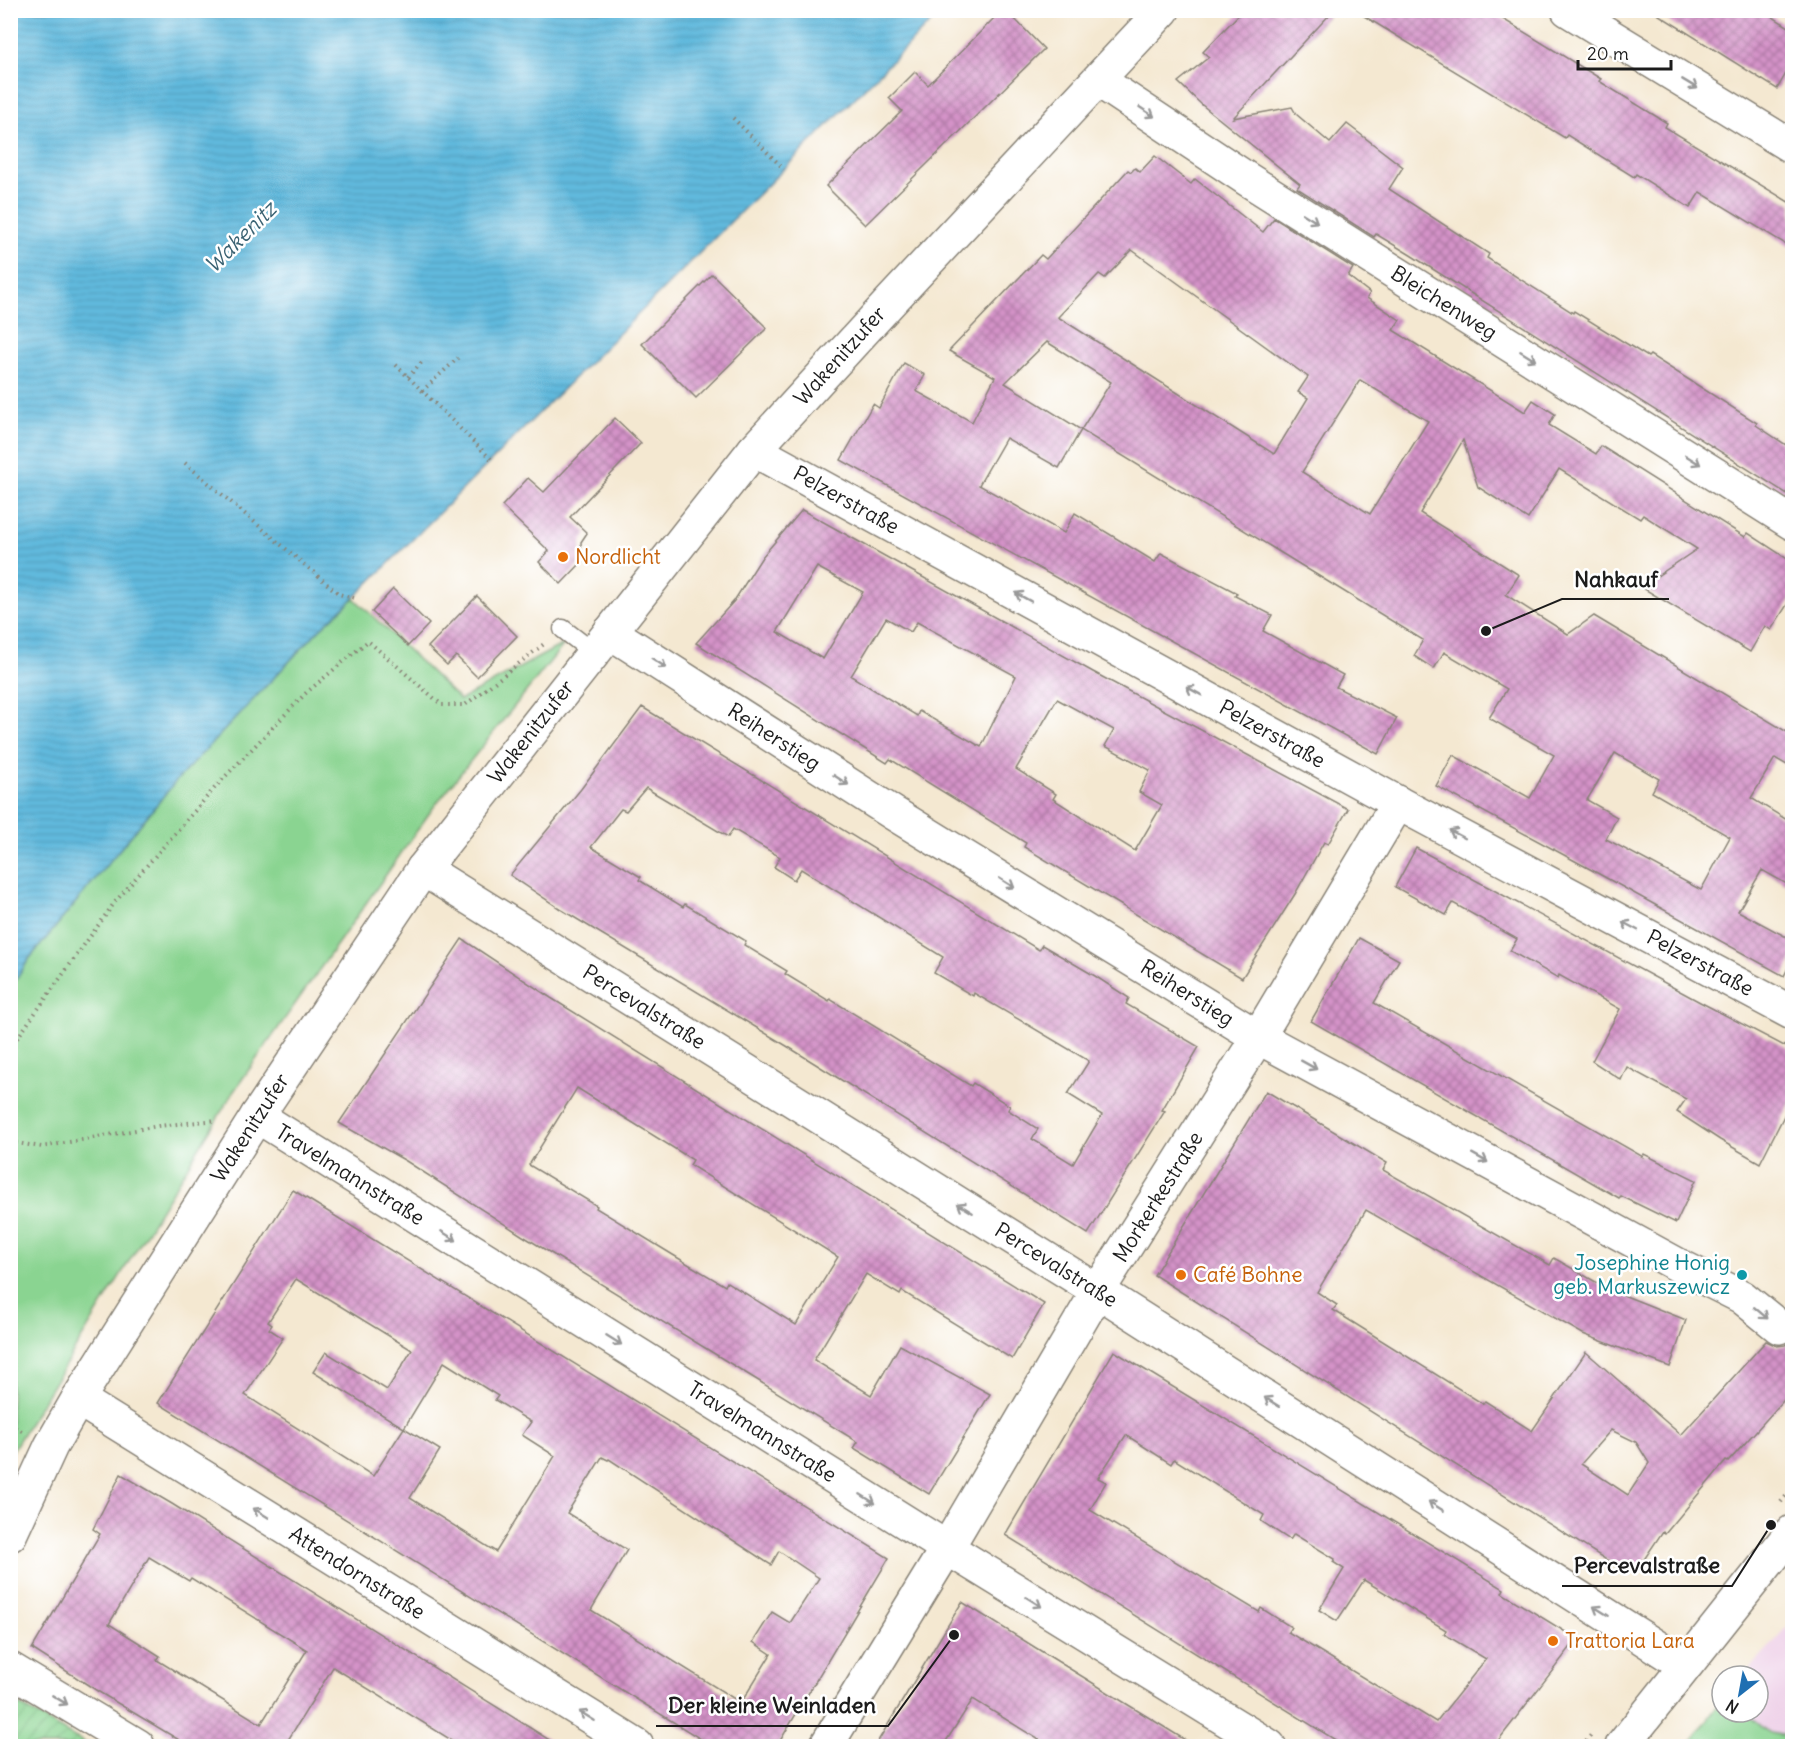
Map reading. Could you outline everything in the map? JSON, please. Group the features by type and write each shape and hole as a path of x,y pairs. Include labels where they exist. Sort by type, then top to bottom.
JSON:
{"street":[{"name":"Wakenitzufer","path":"10,1535 51,1446 78,1399 257,1116 423,869 754,450 1162,10"},
{"path":"1568,10 1792,147"},
{"name":"Bleichenweg","path":"1098,80 1247,179 1792,524"},
{"name":"Pelzerstraße","path":"754,450 1398,802 1792,1013"},
{"name":"Reiherstieg","path":"602,642 892,813 1258,1037 1678,1265 1742,1297 1779,1327"},
{"name":"Morkerkestraße","path":"826,1746 947,1548 1098,1292 1258,1037 1398,802"},
{"name":"Percevalstraße","path":"423,869 1098,1292 1685,1665"},
{"name":"Travelmannstraße","path":"257,1116 947,1548 1269,1746"},
{"name":"Attendornstraße","path":"78,1399 637,1746"},
{"path":"1622,1746 1792,1532"},
{"path":"10,1669 138,1746"}],"lane":[{"path":"563,629 602,642"}],"path":[{"path":"733,118 784,169"},
{"path":"422,391 458,358"},
{"path":"408,377 422,362"},
{"path":"396,365 492,460"},
{"path":"185,463 339,594 354,598"},
{"path":"10,1048 115,902 205,799 306,693 368,641 442,705 465,705 563,629"},
{"path":"10,1142 42,1147 158,1126 257,1116"}],"shaded area":[{"path":"1792,1622 1792,1737 1770,1733 1759,1724 1770,1724 1770,1664 1754,1664"}],"green space":[{"path":"354,598 460,700 565,643 433,808 234,1091 11,1453 10,988 29,959 177,780 319,630"},
{"path":"11,1700 90,1746 11,1746"},
{"path":"1710,1716 1710,1724 1759,1724 1770,1733 1792,1737 1792,1746 1688,1746"}],"water":[{"name":"Wakenitz","path":"11,10 942,11 354,598 319,630 177,780 29,959 11,988"}],"building":[{"path":"1002,10 1006,10 1044,49 865,225 826,186 902,111 889,98 915,72 928,85"},
{"path":"1243,10 1334,10 1233,118 1292,107 1296,114 1330,143 1347,124 1403,167 1389,189 1489,254 1487,258 1573,313 1574,311 1648,357 1650,355 1757,423 1756,425 1792,449 1792,497 1409,254 1376,234 1374,237 1297,188 1300,184 1202,105 1178,82 1209,57 1203,52"},
{"path":"1354,10 1488,10 1601,79 1599,81 1667,123 1665,127 1792,204 1792,248 1700,192 1690,208 1636,174 1634,177 1567,135 1565,138"},
{"path":"1651,10 1762,10 1792,29 1792,63 1777,89"},
{"path":"1155,156 1191,184 1195,179 1263,232 1274,218 1353,268 1348,276 1370,293 1367,298 1400,320 1393,330 1525,412 1533,400 1555,414 1549,425 1596,454 1601,446 1745,537 1748,533 1792,562 1792,597 1771,630 1765,626 1750,652 1641,587 1697,549 1643,515 1640,519 1559,469 1528,519 1478,487 1463,440 1420,513 1519,575 1506,595 1568,634 1594,616 1792,735 1792,768 1775,758 1751,798 1792,823 1792,887 1762,870 1738,911 1792,940 1792,960 1784,976 1436,786 1453,755 1530,798 1554,755 1489,718 1507,689 1444,652 1434,669 1414,656 1423,640 1081,430 1059,468 1006,438 979,485 1064,533 1075,513 1155,562 1161,553 1237,593 1235,596 1272,615 1263,631 1343,675 1336,687 1397,718 1378,754 841,460 873,404 879,408 904,363 925,375 916,391 972,422 995,377 949,351 1041,255 1046,259 1128,170 1131,172 1135,168 1140,172","holes":["1132,250 1308,377 1298,392 1308,398 1274,454 1058,317 1099,274 1105,278","1047,342 1111,382 1081,430 1005,383","1360,380 1428,421 1370,514 1302,472","1615,753 1659,779 1652,792 1730,837 1701,890 1606,839 1617,817 1587,800"]},
{"path":"712,274 767,328 696,398 642,344"},
{"path":"615,418 641,443 570,517 587,533 581,542 582,562 561,584 539,562 549,551 502,506 528,478 544,492"},
{"path":"802,510 1093,672 1348,809 1328,844 1324,842 1295,894 1242,978 1024,847 1026,843 890,759 887,763 696,643 734,601 762,557","holes":["817,567 863,592 823,659 777,632","886,618 911,632 917,622 1016,676 981,747 919,711 917,716 851,676","1057,699 1114,730 1105,746 1150,770 1139,792 1162,805 1135,851 1053,799 1056,794 1016,769"]},
{"path":"393,589 429,624 408,646 372,612"},
{"path":"477,596 517,636 477,677 456,656 447,665 428,647"},
{"path":"642,707 1039,950 1042,945 1095,976 1129,998 1126,1004 1199,1047 1162,1110 1165,1111 1088,1234 790,1048 562,910 510,875 581,789","holes":["646,788 728,837 733,829 780,857 774,867 794,880 801,869 943,957 934,973 973,996 974,993 1089,1061 1068,1094 1102,1115 1073,1164 1032,1139 1038,1129 1008,1110 1010,1106 973,1083 971,1086 785,974 787,971 744,945 746,941 685,904 683,907 639,880 641,877 591,847 621,809 626,811"]},
{"path":"1416,848 1792,1050 1792,1100 1760,1163 1677,1112 1686,1099 1627,1067 1621,1080 1592,1061 1620,1009 1510,951 1517,939 1453,903 1446,915 1395,887"},
{"path":"1359,938 1399,960 1374,1003 1643,1157 1644,1154 1696,1180 1676,1223 1621,1196 1619,1198 1311,1021"},
{"path":"462,939 551,998 1044,1304 1012,1359 902,1291 900,1295 866,1274 814,1360 871,1395 900,1345 990,1394 929,1494 854,1448 858,1442 523,1236 406,1161 339,1123","holes":["577,1088 693,1160 690,1165 838,1257 796,1325 727,1282 725,1286 673,1255 529,1165"]},
{"path":"1266,1091 1387,1163 1383,1170 1550,1265 1554,1258 1608,1289 1686,1320 1670,1367 1583,1334 1366,1210 1317,1292 1337,1305 1333,1310 1483,1404 1485,1401 1532,1431 1586,1352 1681,1435 1766,1341 1777,1346 1785,1345 1792,1340 1792,1391 1728,1462 1726,1461 1665,1534 1663,1531 1637,1570 1624,1571 1154,1275","holes":["1611,1430 1636,1442 1649,1463 1628,1495 1581,1464"]},
{"path":"293,1190 889,1558 777,1746 712,1746 158,1403","holes":["296,1279 412,1350 387,1390 326,1352 313,1372 404,1428 373,1476 245,1395 283,1338 269,1329 272,1325 268,1322","444,1362 498,1396 495,1400 531,1422 522,1435 555,1456 496,1552 410,1498 440,1450 404,1428","602,1457 609,1459 771,1565 779,1551 819,1578 790,1623 772,1612 753,1642 771,1654 741,1703 591,1610 627,1550 567,1513"]},
{"path":"1114,1351 1504,1589 1502,1593 1577,1639 1494,1746 1345,1746 1005,1535","holes":["1126,1435 1171,1464 1174,1459 1264,1515 1261,1521 1290,1540 1294,1534 1335,1559 1333,1562 1344,1569 1319,1610 1337,1621 1364,1580 1446,1630 1444,1634 1486,1659 1436,1722 1288,1632 1291,1627 1261,1608 1259,1612 1090,1510 1106,1482 1098,1478"]},
{"path":"121,1474 559,1746 461,1746 333,1667 288,1740 298,1746 189,1746 32,1649 100,1534 93,1529","holes":["149,1557 189,1581 191,1578 307,1650 261,1724 157,1660 160,1656 109,1624"]},
{"path":"962,1602 1195,1746 1049,1746 973,1699 943,1746 875,1746"}],"place":[{"name":"Nordlicht","path":"563,557"},
{"name":"Nahkauf","path":"1486,631"},
{"name":"Café Bohne","path":"1181,1275"},
{"name":"Josephine Honig geb. Markuszewicz","path":"1742,1275"},
{"name":"Percevalstraße","path":"1771,1525"},
{"name":"Der kleine Weinladen","path":"954,1635"},
{"name":"Trattoria Lara","path":"1553,1641"}]}
